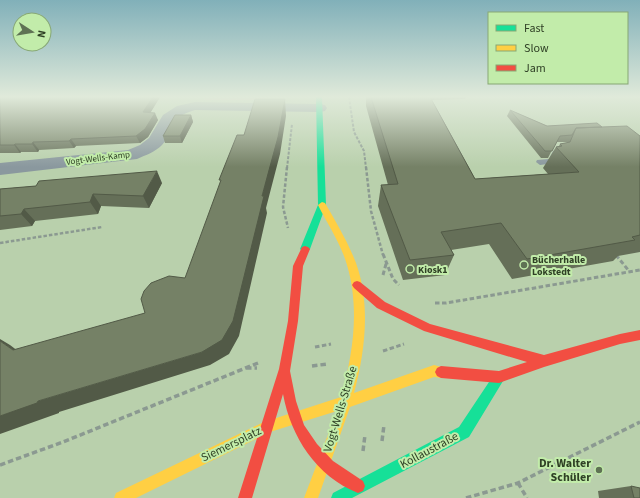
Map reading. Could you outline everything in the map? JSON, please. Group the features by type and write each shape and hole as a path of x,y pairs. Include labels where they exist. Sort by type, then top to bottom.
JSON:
{"main road":[{"name":"Vogt-Wells-Straße","path":"245,498 285,369 293,321 298,266 322,205 320,120"},
{"name":"Vogt-Wells-Straße","path":"311,498 345,401 358,340 359,309 357,285 353,266 322,205"},
{"path":"357,285 381,305 428,328 544,361"},
{"path":"345,401 371,394 434,371 499,377 544,361 620,339 640,335"},
{"path":"285,369 295,418 309,446 324,464 358,486"},
{"name":"Kollaustraße","path":"338,498 358,486 464,432 499,377"},
{"name":"Siemersplatz","path":"121,498 268,426 345,401"}],"street":[{"name":"Vogt-Wells-Kamp","path":"0,169 131,155 146,149 156,141 167,120"}],"lane":[{"path":"540,162 552,161 559,146"}],"path":[{"path":"285,191 293,120"},
{"path":"352,120 354,132 364,150 371,211 386,264 393,279 401,288"},
{"path":"0,243 102,227"},
{"path":"615,254 629,272"},
{"path":"432,302 446,303 640,270"},
{"path":"0,465 63,442 244,368"},
{"path":"466,498 518,483 640,422"},
{"path":"382,441 384,425"},
{"path":"518,483 527,498"}],"building":[{"path":"0,120 150,120 145,129 136,136 71,139 69,141 0,145"},
{"path":"172,120 188,120 180,136 163,136"},
{"path":"249,120 281,120 233,321 222,340 202,352 38,401 37,403 0,416 0,341 13,350 145,313 141,299 144,291 151,283 169,276 185,278 221,180 219,180 237,135 244,135"},
{"path":"378,120 443,120 475,179 579,172 556,147 562,146 560,144 570,142 576,128 627,126 640,136 640,235 632,237 635,240 527,259 501,223 441,232 454,255 410,260 381,185 398,184"},
{"path":"519,120 534,120 547,126 597,123 602,127 576,128 572,135 560,136 552,151 545,151"},
{"path":"157,171 143,196 93,194 90,202 24,209 21,214 0,216 0,189 36,186 39,181"},
{"path":"631,486 640,488 640,498 634,498"}],"traffic: fast":[{"path":"305,249 322,205 320,120"},
{"path":"338,498 464,432 499,377"}],"traffic: slow":[{"path":"311,498 332,443 351,383 357,353 360,323 358,293 352,265 342,242 322,205"},
{"path":"121,498 268,426 371,394 434,371 441,372"}],"traffic: jam":[{"path":"245,498 285,369 293,321 298,266 305,249"},
{"path":"357,285 381,305 428,328 544,361"},
{"path":"441,372 499,377 544,361 620,339 640,335"},
{"path":"285,372 293,412 305,439 328,466 358,486"}],"place":[{"name":"Bücherhalle Lokstedt","path":"524,265"},
{"name":"Kiosk1","path":"410,269"},
{"name":"Dr. Walter Schüler","path":"599,470"}]}
